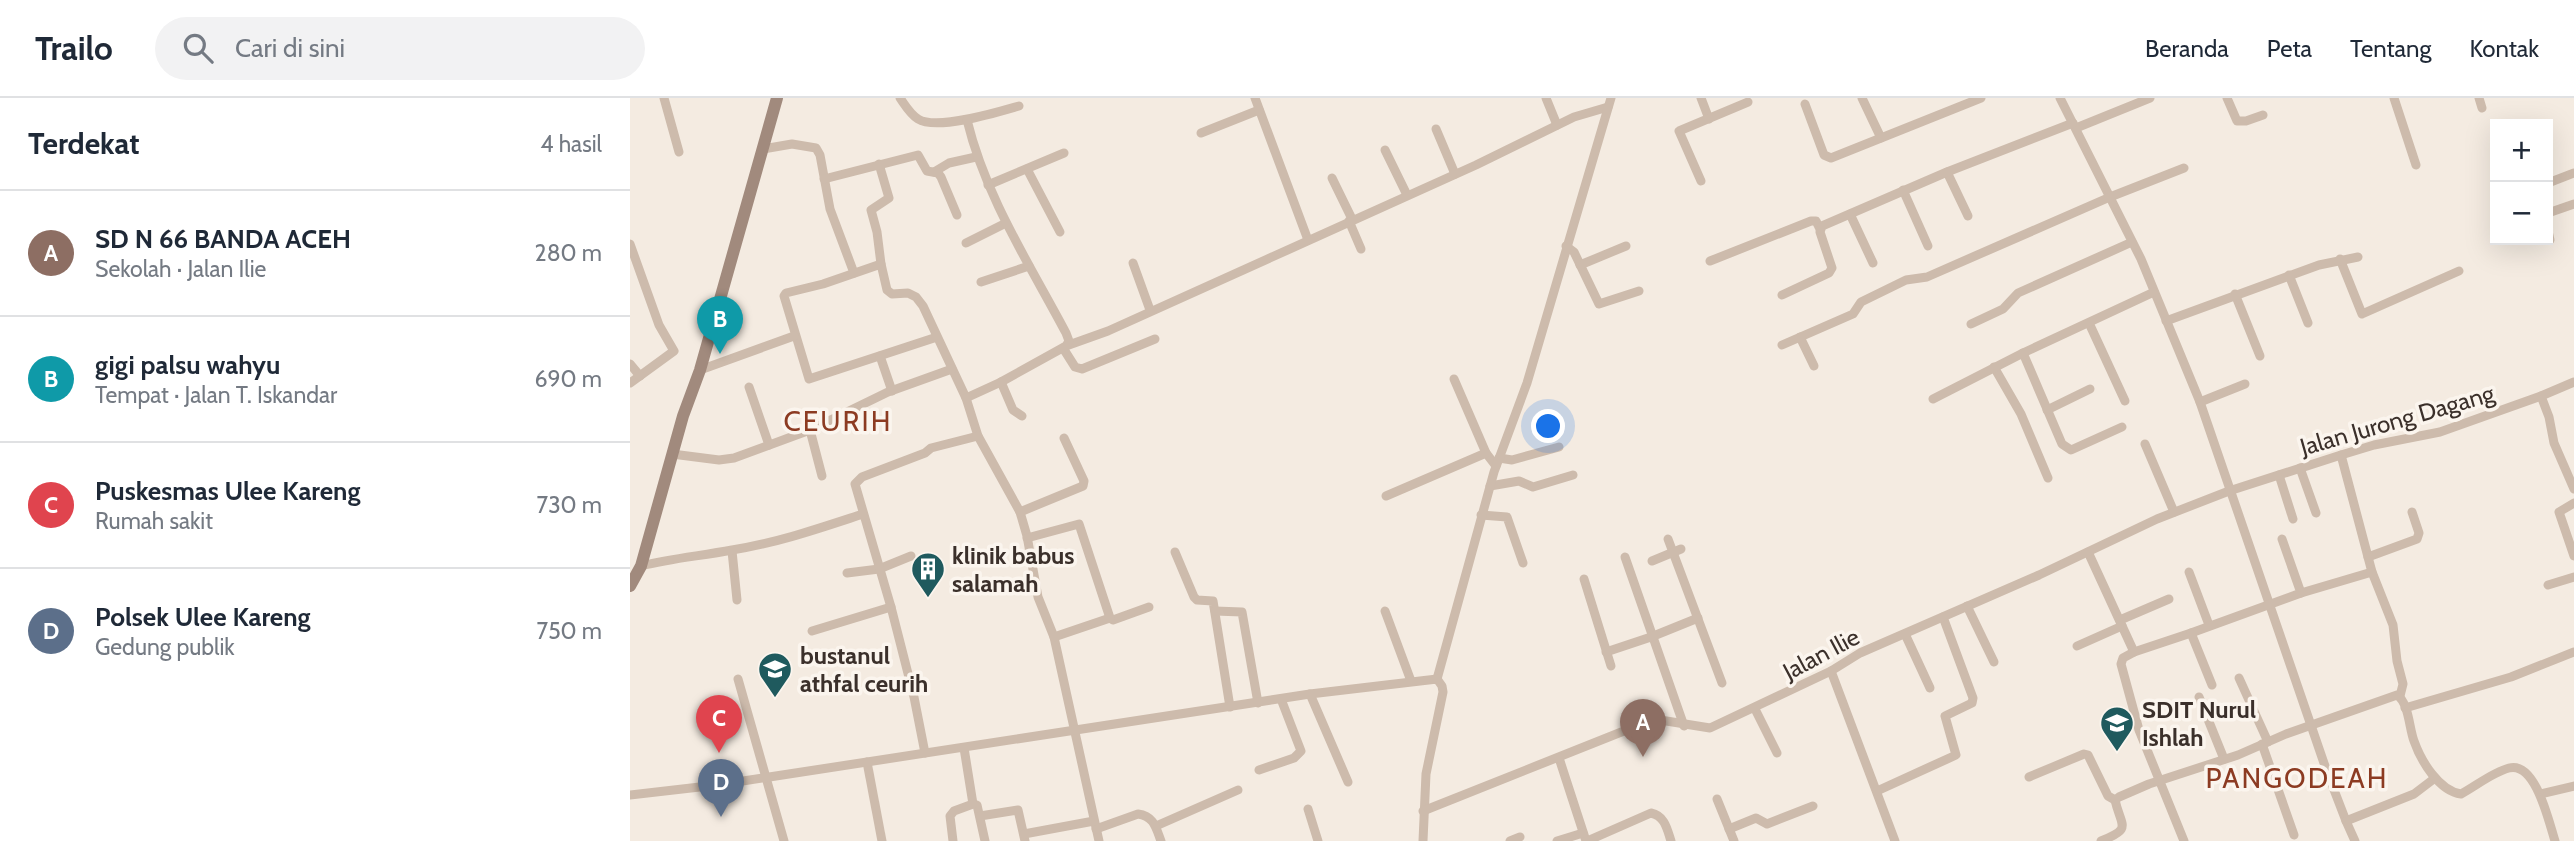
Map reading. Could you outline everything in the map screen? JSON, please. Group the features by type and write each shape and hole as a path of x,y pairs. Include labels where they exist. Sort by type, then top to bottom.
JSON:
{"street":[{"path":"664,98 679,152"},
{"path":"631,599 634,577 683,416 700,370 777,98"},
{"path":"900,98 921,121 967,120 1019,106"},
{"path":"1255,98 1308,240"},
{"path":"1546,98 1556,125"},
{"path":"1701,98 1709,118"},
{"path":"1862,98 1881,138"},
{"path":"2060,98 2132,242 2200,402 2229,491 2355,841"},
{"path":"1820,229 1947,172 2150,98"},
{"path":"2227,98 2236,121 2246,121 2263,115"},
{"path":"2394,98 2416,165"},
{"path":"1805,104 1824,155 1832,158 1976,99"},
{"path":"966,398 1065,347 1108,331 1609,102"},
{"path":"1423,841 1426,774 1443,692 1437,679 1461,598 1466,566 1481,515 1527,383 1609,102"},
{"path":"1701,181 1679,131 1748,102"},
{"path":"1201,133 1259,110"},
{"path":"967,120 976,157 988,185 1066,333 1069,341 1065,347"},
{"path":"1436,129 1455,174"},
{"path":"763,149 792,144 813,146 820,155 834,220 854,273"},
{"path":"1385,150 1407,195"},
{"path":"988,185 1064,153"},
{"path":"824,179 918,155 927,171 941,177 957,215"},
{"path":"934,172 949,163 976,157"},
{"path":"878,164 889,198 871,210 887,290 916,297 929,315 966,398 978,436 1020,512 1038,597 1054,637 1099,841"},
{"path":"1782,345 1853,314 1861,302 1906,280 1927,277 2110,197 2184,168"},
{"path":"1027,169 1060,232"},
{"path":"1947,172 1968,216"},
{"path":"2551,182 2574,173"},
{"path":"1332,178 1361,249"},
{"path":"1903,190 1928,246"},
{"path":"2553,211 2574,204"},
{"path":"1850,214 1873,263"},
{"path":"1710,261 1813,220 1820,229 1832,268 1829,273 1782,295"},
{"path":"965,243 1006,223"},
{"path":"1971,324 2003,309 2018,293 2132,242"},
{"path":"630,244 659,325 674,351 630,383"},
{"path":"1566,246 1574,251 1599,304 1639,291"},
{"path":"1580,265 1626,246"},
{"path":"2166,321 2289,275 2340,259 2358,257"},
{"path":"2340,259 2362,314 2459,271"},
{"path":"1133,262 1150,310"},
{"path":"881,264 786,293 784,299 809,379 937,337"},
{"path":"981,282 1029,266"},
{"path":"2289,275 2308,323"},
{"path":"1933,400 1994,367 2154,292"},
{"path":"2235,294 2260,356"},
{"path":"2089,323 2125,401"},
{"path":"700,370 794,336"},
{"path":"1800,337 1814,366"},
{"path":"1065,347 1075,367 1082,369 1155,339"},
{"path":"2023,353 2062,444 2071,450 2122,427"},
{"path":"880,356 892,391"},
{"path":"630,364 640,376"},
{"path":"1994,367 2021,414 2048,478"},
{"path":"672,454 727,460 810,430 892,391 952,369"},
{"path":"1454,379 1486,453 1498,462 1559,447"},
{"path":"1001,382 1013,410 1022,416"},
{"name":"Jalan Jurong Dagang","path":"2229,491 2374,445 2440,432 2574,382"},
{"path":"2200,402 2245,384"},
{"path":"749,387 769,445"},
{"path":"2047,410 2090,389"},
{"path":"2541,396 2550,417 2554,443 2574,489"},
{"path":"810,430 822,475"},
{"path":"925,753 891,607 855,490 856,480 925,453 930,448 978,436"},
{"path":"1020,512 1083,485 1084,481 1065,438"},
{"path":"2145,444 2174,512"},
{"path":"1386,496 1486,453"},
{"path":"2341,455 2372,572 2393,625 2403,684 2400,696 2414,742 2435,778 2454,793 2461,794 2512,767 2526,773 2541,794 2555,841"},
{"path":"2300,468 2316,513"},
{"path":"1490,486 1518,481 1533,487 1573,475"},
{"path":"2279,475 2293,519"},
{"name":"Jalan Ilie","path":"1423,811 1654,719 1684,726 1710,728 1831,671 1860,653 2174,512 2229,491"},
{"path":"2574,503 2558,512 2574,556"},
{"path":"2368,557 2417,539 2419,533 2412,512"},
{"path":"634,577 696,554 732,551 863,514"},
{"path":"1481,515 1507,517 1523,563"},
{"path":"1027,538 1079,524 1110,618"},
{"path":"1668,539 1677,551 1722,683"},
{"path":"2282,539 2301,593"},
{"path":"732,551 737,600"},
{"path":"1652,561 1677,551"},
{"path":"1175,552 1196,600 1213,601 1230,707"},
{"path":"2088,552 2134,652"},
{"path":"847,573 879,569 911,556"},
{"path":"1625,557 1684,726"},
{"path":"2189,572 2210,625"},
{"path":"2184,841 2139,730 2121,664 2123,658 2301,593 2372,572"},
{"path":"2548,585 2574,577"},
{"path":"1584,579 1611,666"},
{"path":"2077,646 2169,599"},
{"path":"1967,606 1994,662"},
{"path":"812,631 891,607"},
{"path":"1054,637 1149,607"},
{"path":"1215,611 1242,612 1258,703"},
{"path":"1385,611 1410,681"},
{"path":"1877,791 1956,755 1945,716 1972,702 1973,698 1943,617"},
{"path":"1606,652 1698,618"},
{"path":"2190,633 2212,685"},
{"path":"1905,634 1930,688"},
{"path":"2405,708 2511,677 2574,652"},
{"path":"1831,671 1895,841"},
{"path":"2239,678 2265,743 2294,835"},
{"path":"738,679 784,841"},
{"path":"630,795 964,748 1310,694 1437,679"},
{"path":"1310,694 1348,782"},
{"path":"2115,800 2159,780 2224,759 2377,701 2400,696"},
{"path":"2199,697 2224,759"},
{"path":"1259,770 1294,758 1301,751 1281,699"},
{"path":"1755,709 1777,753"},
{"path":"964,748 973,804 977,805 985,841"},
{"path":"2029,777 2084,754 2088,755 2109,796 2115,800 2124,822 2120,833 2101,841"},
{"path":"1559,758 1585,838"},
{"path":"867,762 882,841"},
{"path":"2346,821 2414,794 2435,778"},
{"path":"2541,794 2574,786"},
{"path":"1156,827 1238,790"},
{"path":"1717,799 1734,841"},
{"path":"953,841 950,816 954,811 973,804"},
{"path":"1729,829 1756,818 1767,824 1813,806"},
{"path":"1308,809 1318,841"},
{"path":"980,816 1018,810 1025,838 1138,814 1150,818 1161,841"},
{"path":"1557,841 1585,838 1651,813 1663,820 1671,841"},
{"path":"1510,841 1521,837"}],"place":[{"name":"gigi palsu wahyu","path":"720,354"},
{"name":"klinik babus salamah","path":"928,599"},
{"name":"bustanul athfal ceurih","path":"775,699"},
{"name":"Puskesmas Ulee Kareng","path":"719,753"},
{"name":"SDIT Nurul Ishlah","path":"2117,753"},
{"name":"SD N 66 BANDA ACEH","path":"1643,757"},
{"name":"Polsek Ulee Kareng","path":"721,817"}],"district":[{"name":"CEURIH","path":"838,421"},
{"name":"PANGODEAH","path":"2297,778"}]}
